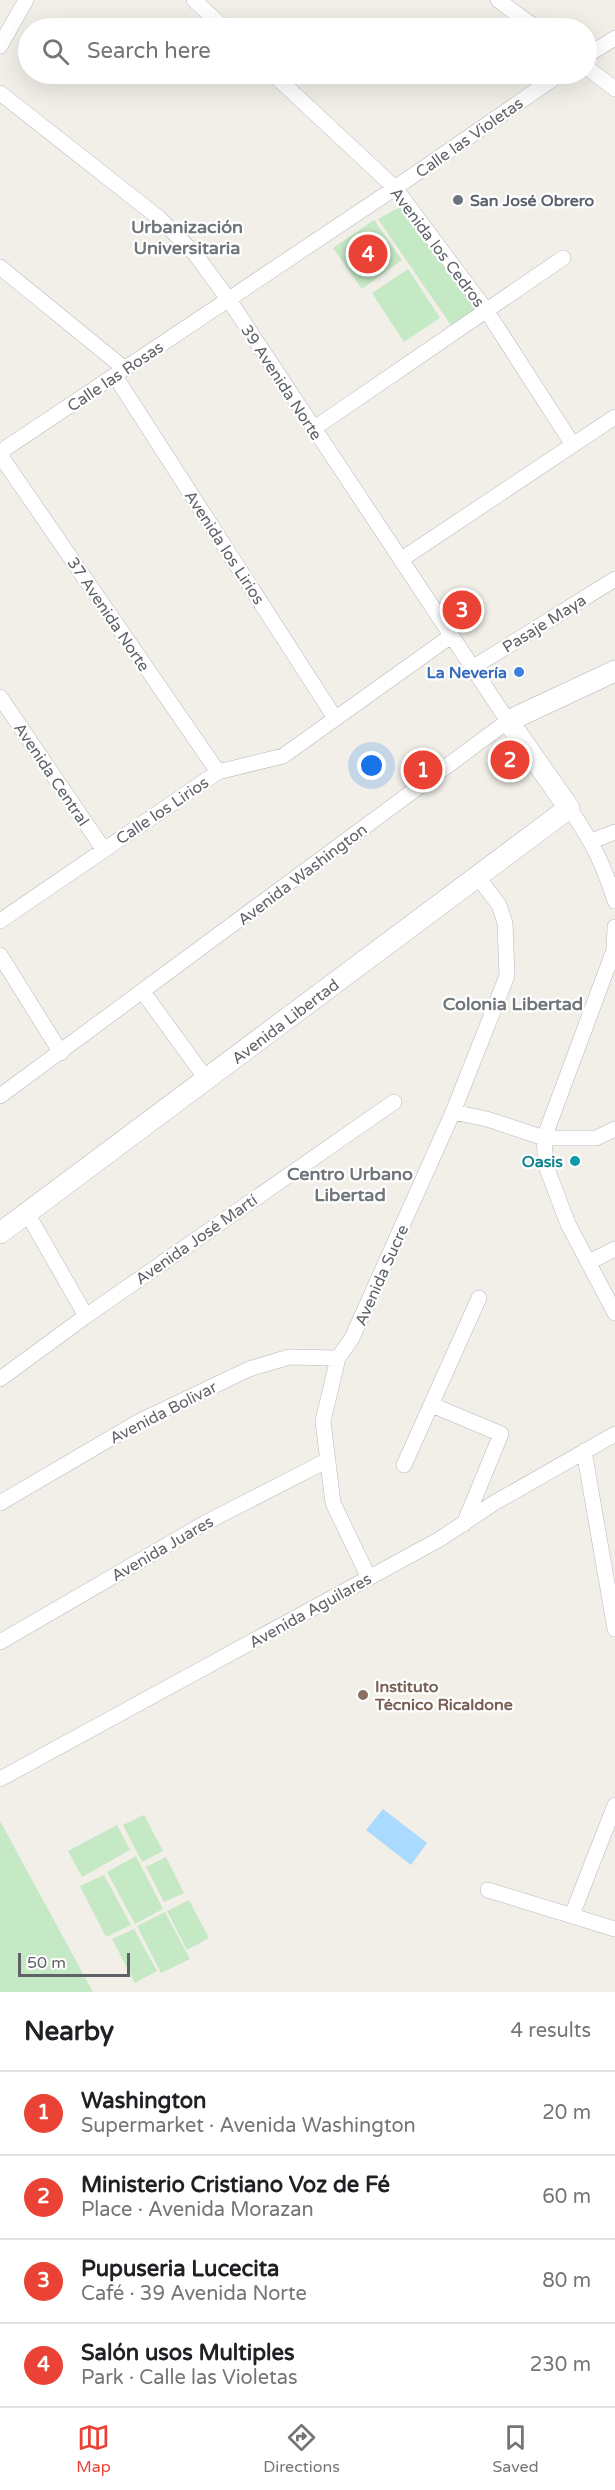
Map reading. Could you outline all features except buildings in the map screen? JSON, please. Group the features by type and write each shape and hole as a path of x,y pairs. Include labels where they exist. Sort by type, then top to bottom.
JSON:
{"main road":[{"name":"Avenida Washington","path":"508,721 615,671"},
{"path":"508,721 569,808"},
{"name":"Avenida Libertad","path":"0,1233 569,808"}],"street":[{"path":"0,46 26,0"},
{"path":"194,0 214,18"},
{"path":"498,0 522,18"},
{"path":"597,49 615,38"},
{"path":"597,75 615,89"},
{"name":"Avenida los Cedros","path":"284,84 395,188 486,310 573,445"},
{"name":"Calle las Violetas","path":"229,300 546,84"},
{"name":"39 Avenida Norte","path":"0,93 159,218 195,254 229,300 508,721"},
{"path":"313,429 563,258"},
{"name":"Avenida los Lirios","path":"0,267 120,372 335,718"},
{"name":"Calle las Rosas","path":"0,454 229,300"},
{"path":"402,559 615,417"},
{"name":"37 Avenida Norte","path":"0,454 218,772"},
{"name":"Pasaje Maya","path":"472,668 615,579"},
{"name":"Calle los Lirios","path":"0,921 218,772 283,756 451,636"},
{"name":"Avenida Central","path":"0,698 104,850"},
{"name":"Avenida Washington","path":"0,1096 508,721"},
{"path":"569,808 592,841 605,869 615,901"},
{"path":"592,841 615,832"},
{"name":"Avenida Sucre","path":"369,1578 333,1503 323,1421 338,1358 352,1338 453,1112 507,976 505,924 498,905 477,876"},
{"path":"615,927 614,950 544,1138 546,1167 568,1224 615,1313"},
{"path":"0,955 61,1053"},
{"path":"143,992 207,1080"},
{"name":"Avenida José Martí","path":"0,1379 86,1316 394,1102"},
{"path":"453,1112 487,1119 544,1138 596,1138 615,1129"},
{"path":"27,1213 86,1316"},
{"path":"589,1262 615,1249"},
{"path":"404,1465 479,1298"},
{"name":"Avenida Bolivar","path":"0,1503 140,1421 249,1369 289,1357 338,1358"},
{"path":"432,1405 501,1434 464,1524"},
{"name":"Avenida Aguilares","path":"0,1779 369,1578 615,1434"},
{"path":"584,1451 615,1629"},
{"name":"Avenida Juares","path":"0,1642 205,1523 328,1460"},
{"path":"572,1915 615,1805"},
{"path":"488,1890 615,1929"}],"green space":[{"path":"402,206 482,313 455,331 378,219"},
{"path":"374,220 402,260 362,289 333,248"},
{"path":"408,269 440,318 404,342 372,293"},
{"path":"144,1815 163,1851 142,1862 123,1825"},
{"path":"0,1821 93,1992 0,1992"},
{"path":"117,1825 130,1850 82,1877 68,1851"},
{"path":"136,1856 163,1909 135,1924 107,1872"},
{"path":"166,1857 184,1893 164,1902 146,1867"},
{"path":"104,1875 131,1925 106,1937 80,1886"},
{"path":"189,1900 209,1938 187,1950 167,1911"},
{"path":"165,1912 190,1959 161,1973 137,1926"},
{"path":"134,1929 157,1971 135,1983 112,1939"}],"water":[{"path":"383,1809 427,1843 411,1865 366,1830"}],"place":[{"name":"San José Obrero","path":"458,200"},
{"name":"Salón usos Multiples","path":"368,254"},
{"name":"Pupuseria Lucecita","path":"462,610"},
{"name":"La Nevería","path":"519,672"},
{"name":"Ministerio Cristiano Voz de Fé","path":"510,760"},
{"name":"Washington","path":"423,770"},
{"name":"Oasis","path":"575,1161"},
{"name":"Instituto Técnico Ricaldone","path":"363,1695"}],"district":[{"name":"Urbanización Universitaria","path":"187,237"},
{"name":"Colonia Libertad","path":"513,1004"},
{"name":"Centro Urbano Libertad","path":"350,1184"}]}
